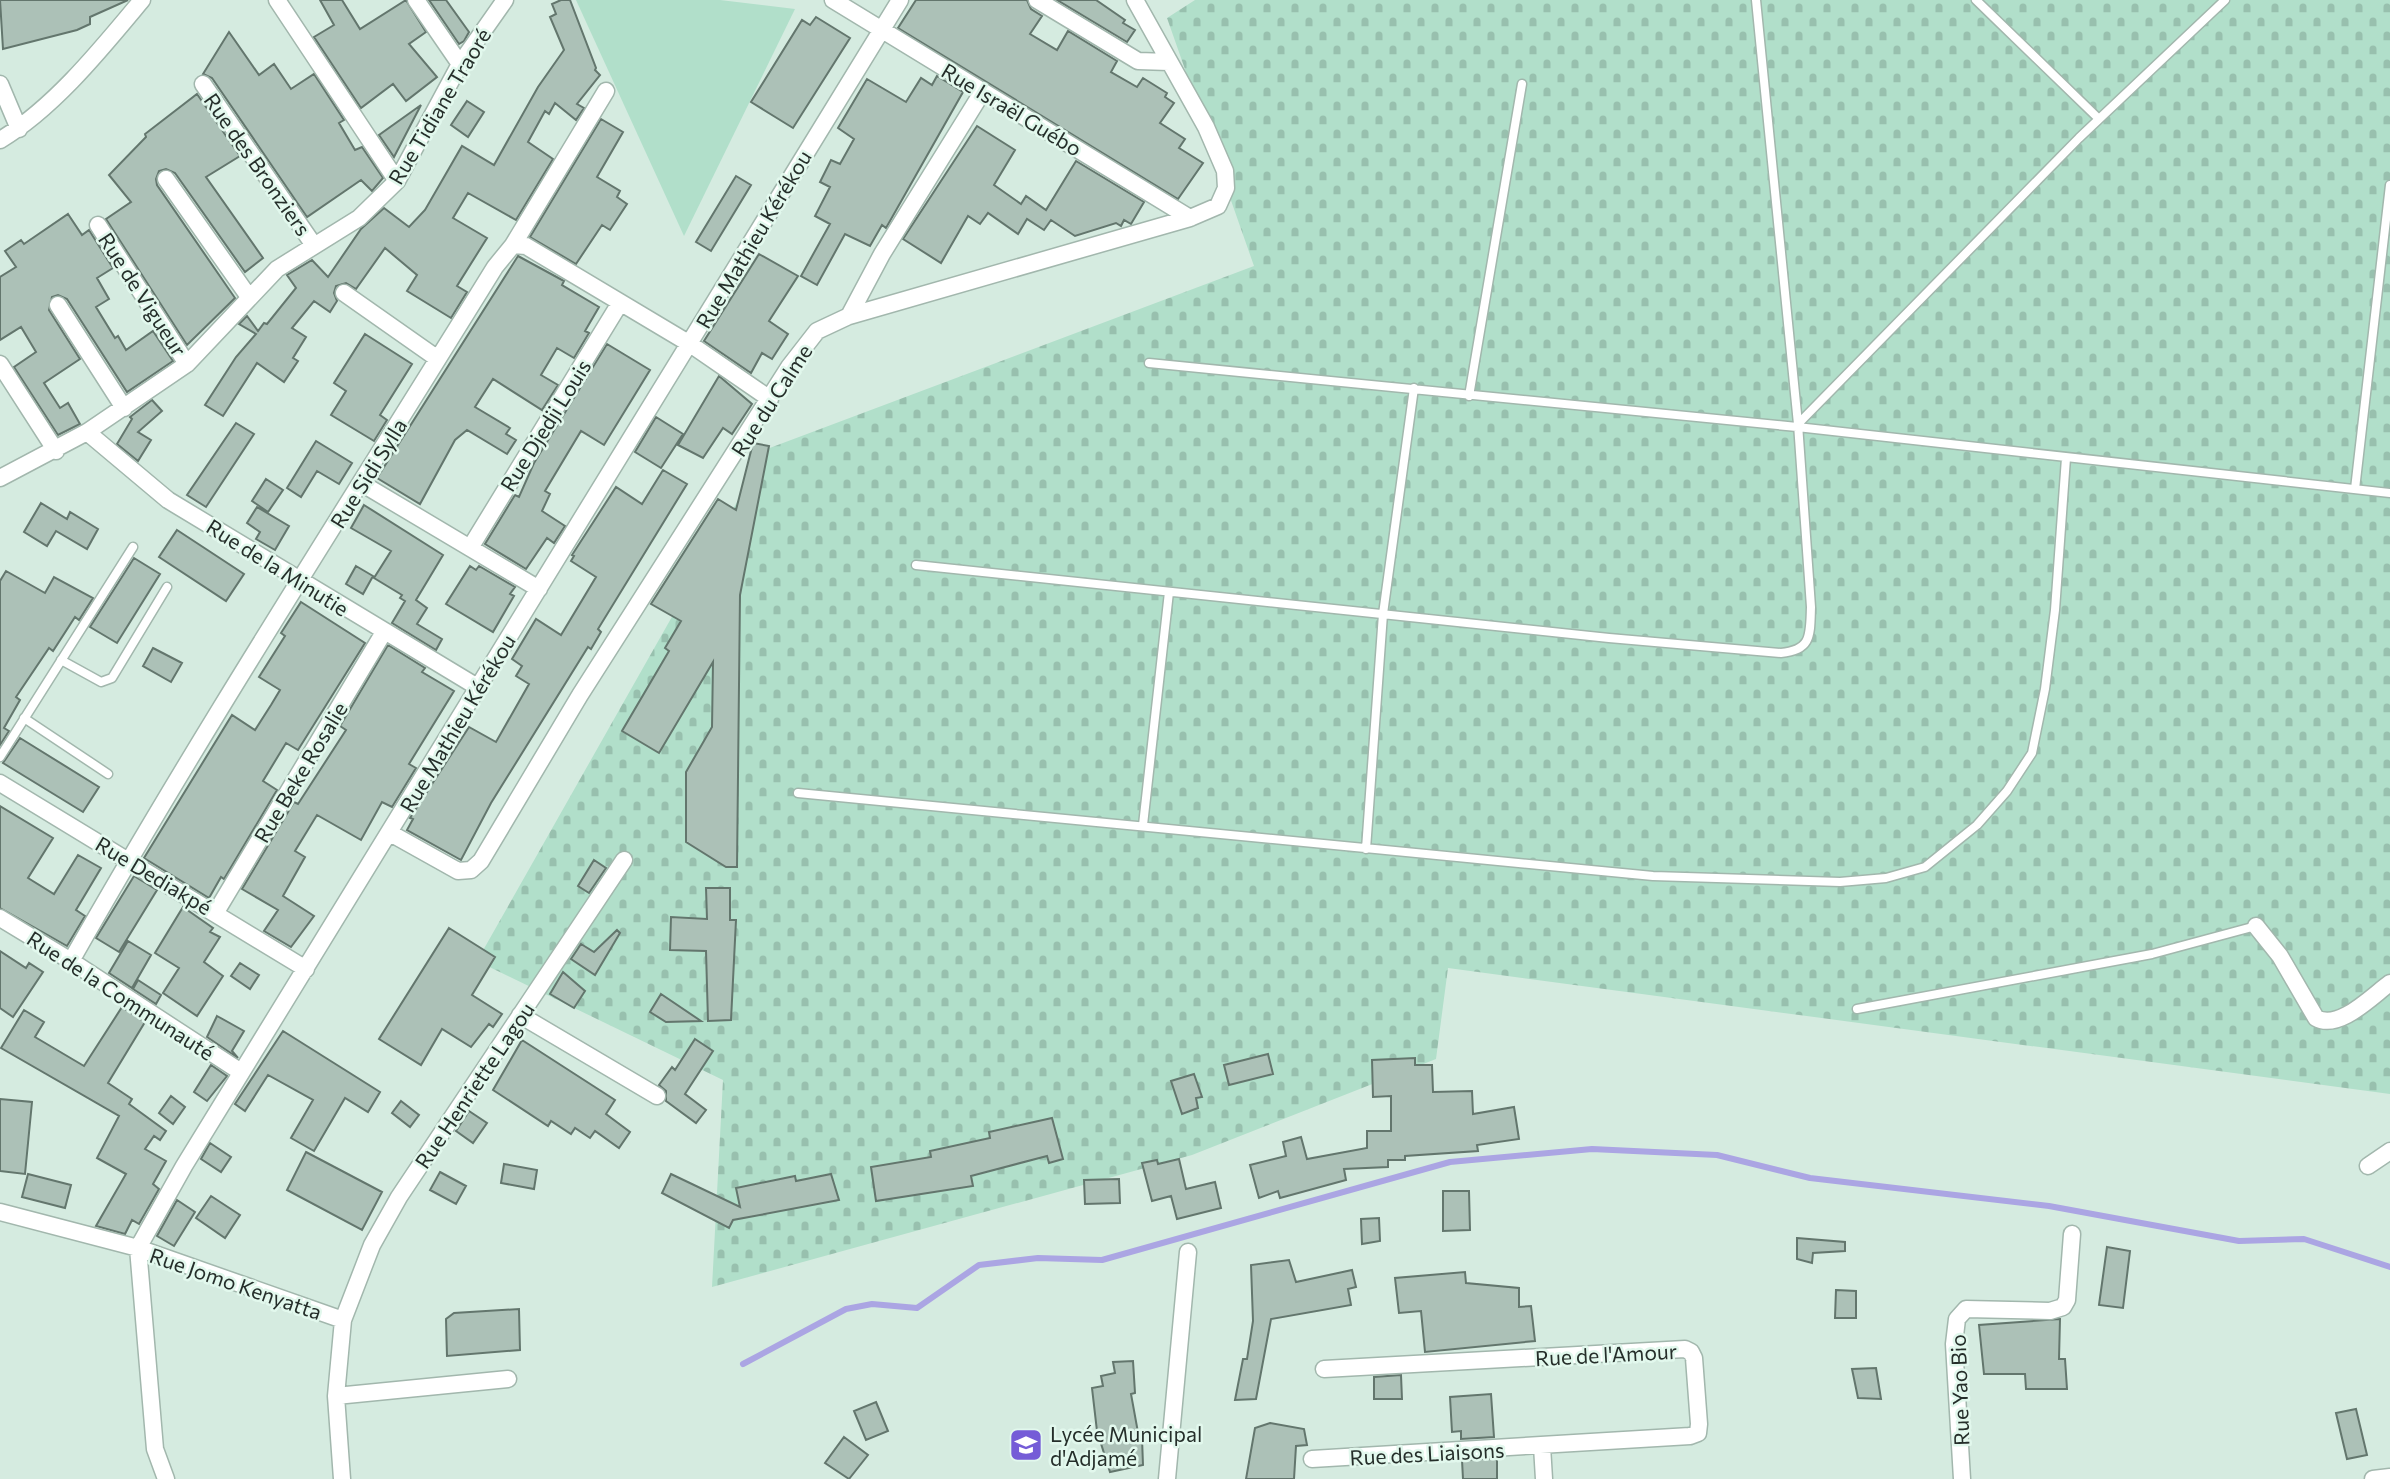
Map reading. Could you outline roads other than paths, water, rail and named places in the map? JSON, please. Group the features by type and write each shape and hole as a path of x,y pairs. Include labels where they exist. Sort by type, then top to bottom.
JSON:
{"street":[{"path":"0,140 19,129 100,51 142,0"},
{"path":"277,0 397,181"},
{"path":"416,0 460,64"},
{"name":"Rue Tidiane Traoré","path":"0,478 56,451 187,364 277,269 313,244 359,218 397,181 460,64 505,0"},
{"name":"Rue Israël Guébo","path":"833,0 1190,218"},
{"name":"Rue Mathieu Kérékou","path":"138,1248 241,1072 900,0"},
{"path":"1037,0 1138,61 1169,62"},
{"name":"Rue du Calme","path":"390,833 458,870 471,870 481,861 580,695 770,399 817,331 849,316 1190,218 1218,206 1226,188 1225,171 1206,127 1135,0"},
{"name":"Rue des Bronziers","path":"203,84 313,244"},
{"path":"0,85 19,129"},
{"name":"Rue Sidi Sylla","path":"71,961 128,860 495,267 513,245 606,91"},
{"path":"849,316 882,254 983,91"},
{"path":"166,179 249,298"},
{"name":"Rue de Vigueur","path":"98,225 187,364"},
{"path":"513,245 526,246 690,344 770,399"},
{"path":"344,293 438,359"},
{"name":"Rue Djedji Louis","path":"470,548 620,303"},
{"path":"58,305 124,408"},
{"path":"0,364 56,451"},
{"name":"Rue de la Minutie","path":"87,432 168,499 479,688"},
{"path":"361,483 539,589"},
{"name":"Rue Beke Rosalie","path":"216,912 384,632"},
{"name":"Rue Dediakpé","path":"0,783 306,969"},
{"name":"Rue Henriette Lagou","path":"343,1320 372,1245 399,1197 624,860"},
{"name":"Rue de la Communauté","path":"0,918 241,1072"},
{"path":"2256,926 2280,956 2316,1018 2322,1021 2337,1021 2390,983"},
{"path":"520,1015 657,1096"},
{"path":"2368,1166 2390,1151"},
{"name":"Rue Jomo Kenyatta","path":"0,1212 138,1248 343,1320 336,1396 342,1479"},
{"name":"Rue Yao Bio","path":"1962,1479 1960,1399 1954,1344 1957,1319 1966,1309 2050,1311 2063,1307 2067,1300 2072,1234"},
{"path":"138,1248 155,1449 166,1479"},
{"path":"1167,1479 1188,1252"},
{"name":"Rue de l'Amour","path":"1324,1369 1685,1349 1691,1352 1694,1358 1698,1433 1542,1446"},
{"path":"336,1396 508,1379"},
{"path":"1542,1446 1545,1479"},
{"name":"Rue des Liaisons","path":"1312,1459 1542,1446"},
{"path":"2373,1479 2390,1478"}],"lane":[{"path":"916,565 1169,592 1178,590 1623,640 1796,652 1804,646 1810,633 1811,607 1798,426 1756,0"},
{"path":"1976,0 2099,119"},
{"path":"1798,426 2099,119 2225,0"},
{"path":"1469,396 1522,84"},
{"path":"2355,489 2390,185"},
{"path":"1149,363 1798,426 2390,493"},
{"path":"1366,849 1384,614 1414,388"},
{"path":"798,793 1653,876 1772,882 1840,882 1886,878 1925,867 1977,825 2007,791 2032,753 2045,689 2055,610 2066,458"},
{"path":"0,757 133,547"},
{"path":"61,660 101,682 112,678 167,587"},
{"path":"1143,825 1169,592"},
{"path":"24,718 107,774"},
{"path":"1857,1009 2152,954 2256,926"}],"waterway":[{"path":"743,1364 846,1309 872,1304 917,1308 979,1265 1038,1258 1102,1260 1450,1162 1592,1149 1717,1155 1810,1178 2049,1206 2239,1241 2304,1239 2390,1267"}],"place":[{"name":"Lycée Municipal d'Adjamé","path":"1026,1445"}]}
